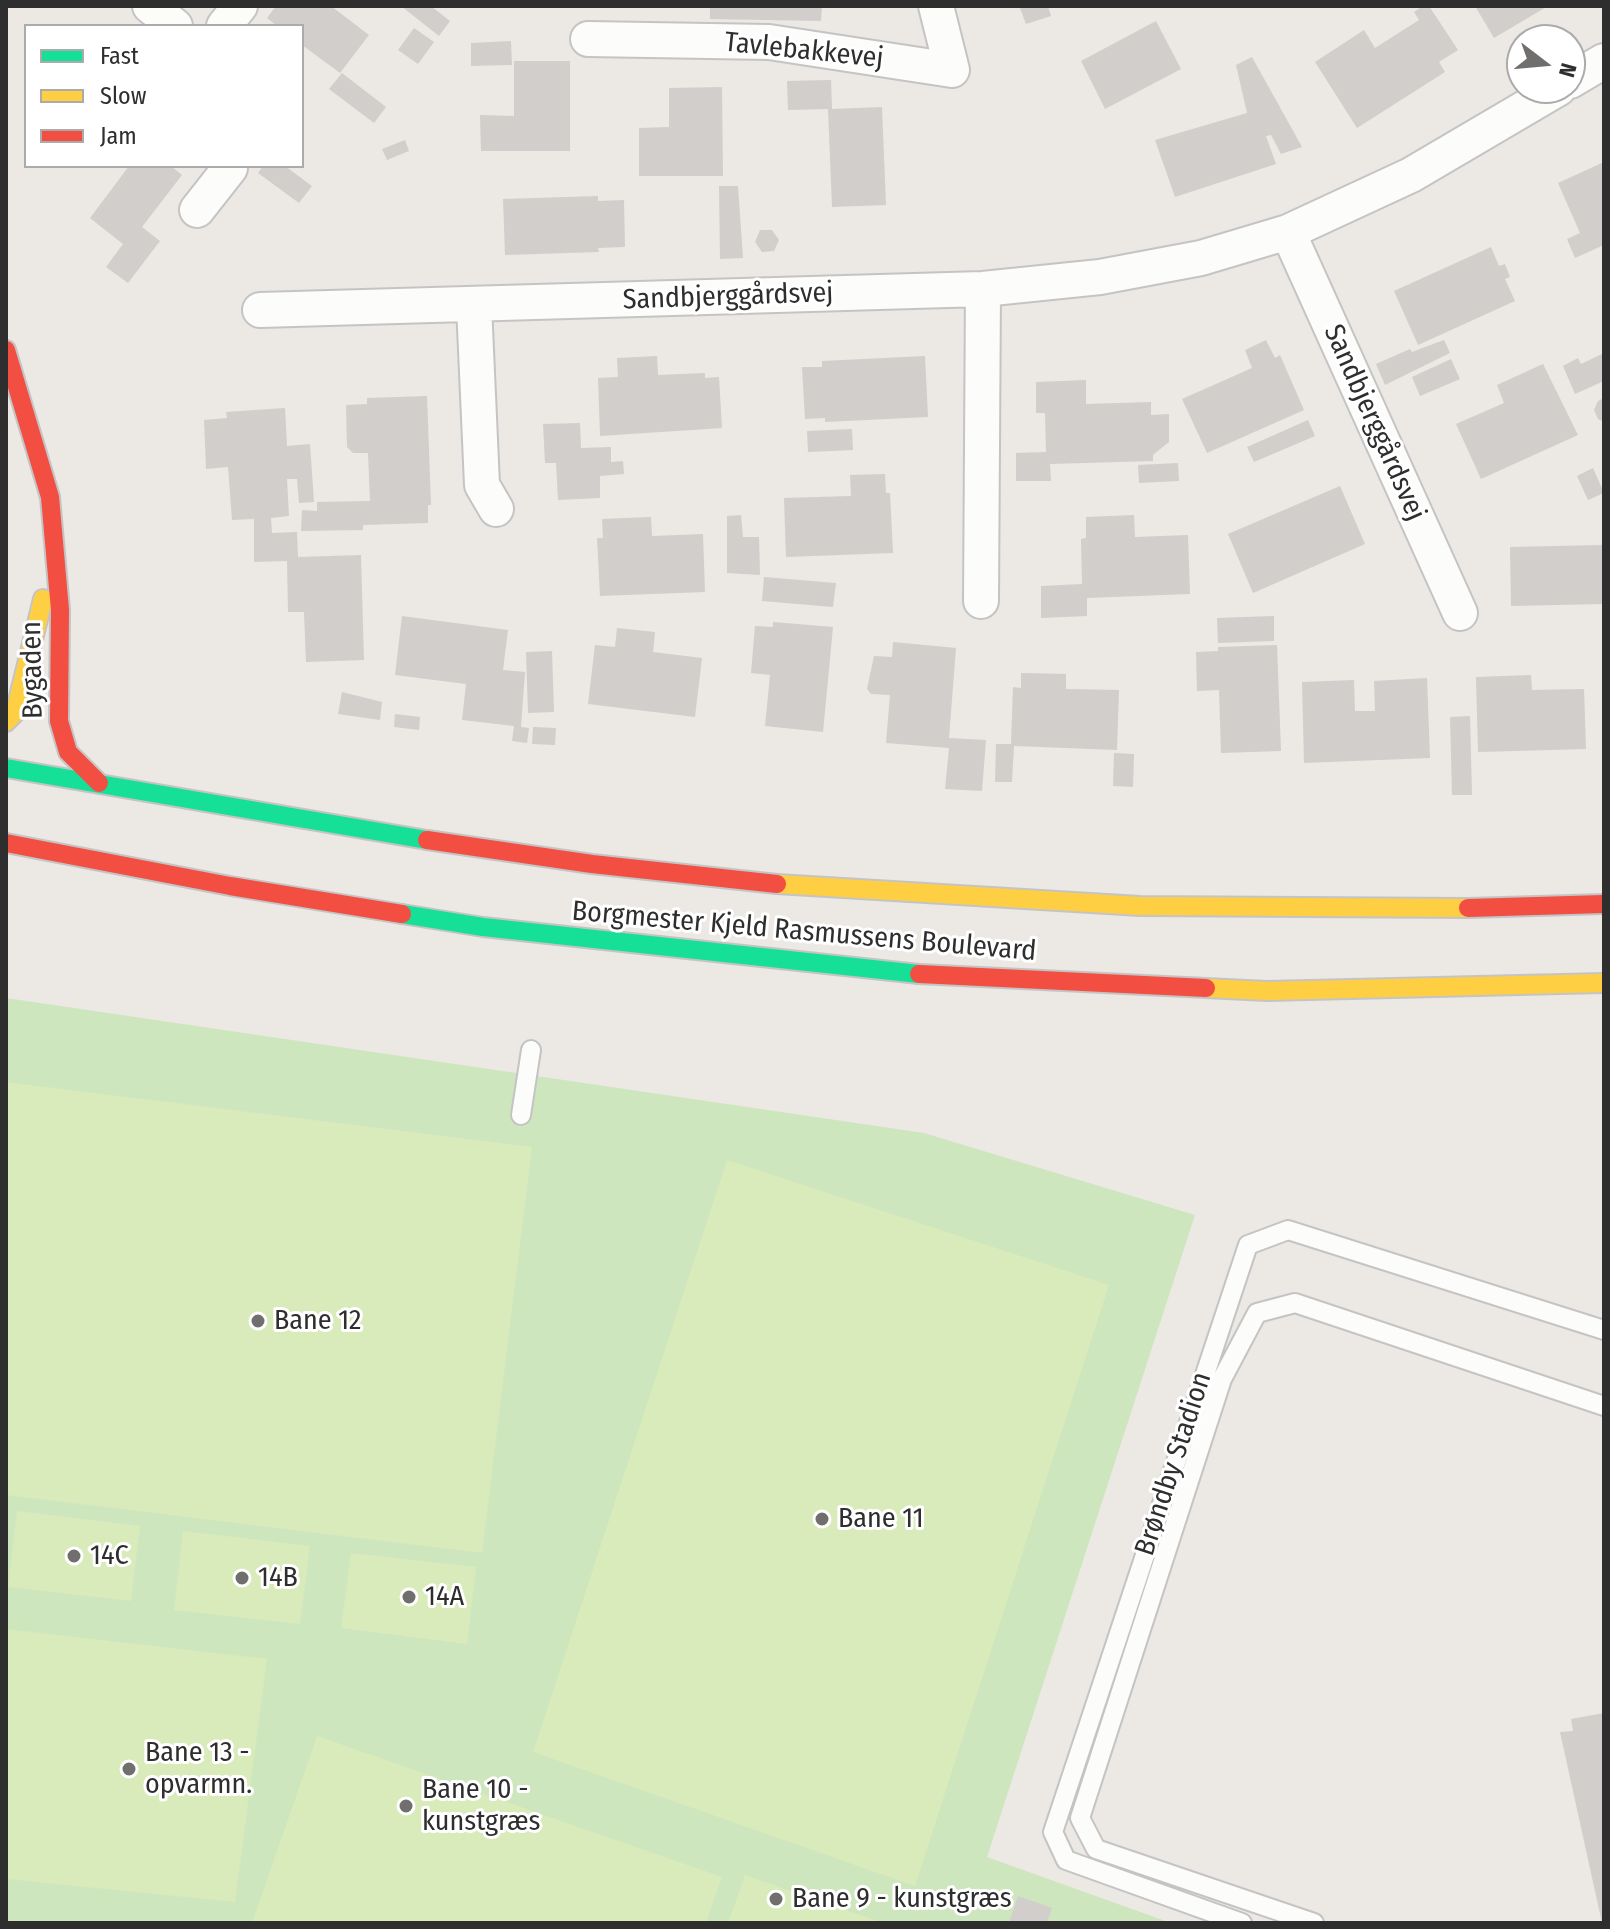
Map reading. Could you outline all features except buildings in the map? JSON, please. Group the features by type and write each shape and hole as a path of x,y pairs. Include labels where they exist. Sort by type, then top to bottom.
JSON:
{"street":[{"path":"150,6 172,24"},
{"path":"226,24 240,6"},
{"name":"Tavlebakkevej","path":"588,39 769,42 952,70 936,6"},
{"path":"1586,72 1604,61"},
{"name":"Sandbjerggårdsvej","path":"260,310 983,289 1114,274 1201,258 1288,232 1411,175 1532,104"},
{"path":"197,210 230,168"},
{"name":"Sandbjerggårdsvej","path":"1288,232 1460,613"},
{"path":"981,601 983,289"},
{"path":"474,305 482,485 496,509"},
{"name":"Bygaden","path":"6,350 42,467 56,542 59,721 68,752 99,783"},
{"name":"Bygaden","path":"6,722 15,713 25,678 56,542"},
{"name":"Borgmester Kjeld Rasmussens Boulevard","path":"6,768 499,850 674,874 882,893 1262,911 1604,904"},
{"name":"Borgmester Kjeld Rasmussens Boulevard","path":"6,843 258,891 483,927 877,972 1267,991 1604,983"}],"lane":[{"path":"521,1115 531,1050"},
{"name":"Brøndby Stadion","path":"1242,1923 1066,1860 1053,1832 1248,1245 1288,1230 1604,1330"},
{"name":"Brøndby Stadion","path":"1314,1923 1096,1849 1080,1818 1218,1391 1257,1313 1295,1303 1604,1406"}],"green space":[{"path":"6,998 924,1133 1195,1215 987,1857 1171,1923 6,1923"},
{"name":"Bane 12","path":"6,1082 532,1147 482,1553 6,1495"},
{"name":"Bane 11","path":"727,1160 1109,1285 915,1886 533,1752"},
{"name":"14C","path":"17,1511 140,1526 131,1601 8,1587"},
{"name":"14B","path":"183,1531 310,1546 300,1624 174,1610"},
{"name":"14A","path":"351,1553 476,1567 467,1644 341,1628"},
{"name":"Bane 13 - opvarmn.","path":"6,1629 267,1659 235,1902 6,1879"},
{"name":"Bane 10 - kunstgræs","path":"317,1736 722,1877 706,1923 252,1923"},
{"name":"Bane 9 - kunstgræs","path":"745,1875 883,1923 728,1923"}],"traffic: fast":[{"path":"6,768 427,840"},
{"path":"402,914 483,927 919,974"}],"traffic: slow":[{"path":"6,722 15,713 43,599"},
{"path":"777,884 1140,906 1468,908"},
{"path":"1206,988 1267,991 1604,983"}],"traffic: jam":[{"path":"6,350 50,497 60,610 59,721 68,752 99,783"},
{"path":"427,840 592,864 777,884"},
{"path":"6,843 230,886 402,914"},
{"path":"1468,908 1604,904"},
{"path":"919,974 1206,988"}],"place":[{"name":"Bane 12","path":"258,1321"},
{"name":"Bane 11","path":"822,1519"},
{"name":"14C","path":"74,1556"},
{"name":"14B","path":"242,1578"},
{"name":"14A","path":"409,1597"},
{"name":"Bane 13 - opvarmn.","path":"129,1769"},
{"name":"Bane 10 - kunstgræs","path":"406,1806"},
{"name":"Bane 9 - kunstgræs","path":"776,1899"}]}
